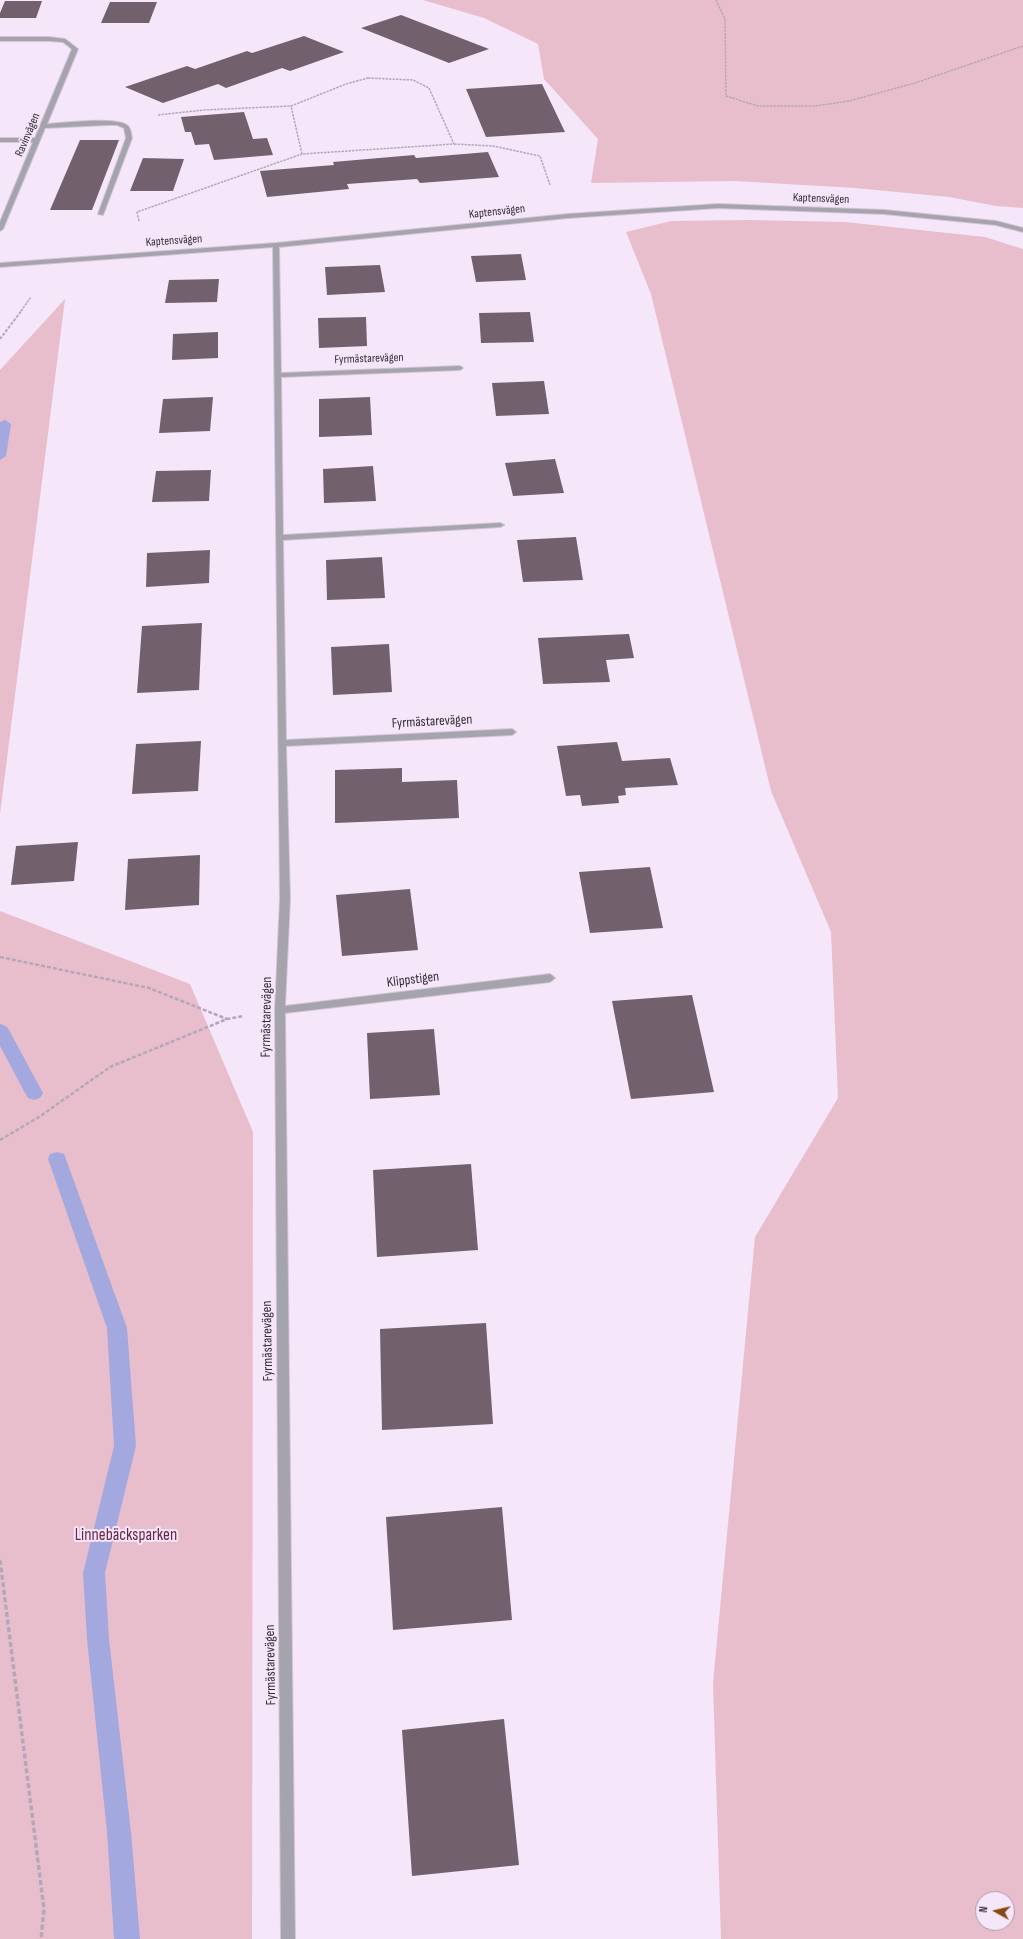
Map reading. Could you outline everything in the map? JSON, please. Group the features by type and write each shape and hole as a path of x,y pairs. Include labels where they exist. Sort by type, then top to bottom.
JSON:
{"street":[{"name":"Ravinvägen","path":"0,39 60,40 65,41 75,49 0,229"},
{"path":"44,126 105,124 123,125 128,129 129,138 101,214"},
{"path":"0,140 37,140"},
{"name":"Kaptensvägen","path":"0,265 276,245 568,216 718,206 884,212 996,223 1023,230"},
{"name":"Fyrmästarevägen","path":"276,245 285,899 280,1010 288,1939"},
{"name":"Fyrmästarevägen","path":"278,375 460,368"},
{"path":"280,538 500,526"},
{"name":"Fyrmästarevägen","path":"282,743 512,732"},
{"name":"Klippstigen","path":"280,1010 550,978"}],"path":[{"path":"716,0 725,19 726,96 758,106 815,106 849,101 915,83 1023,46"},
{"path":"123,125 162,114 204,110 291,106 346,84 368,78 413,80 429,88 454,144"},
{"path":"291,106 302,154"},
{"path":"140,224 137,212 287,158 302,154 454,144 494,146 540,156 550,185"},
{"path":"0,956 149,988 227,1019"},
{"path":"0,1140 40,1117 110,1067 227,1019 280,1010"},
{"path":"0,1560 44,1909 41,1939"}],"green space":[{"path":"423,0 1023,0 1023,208 996,206 949,197 855,188 735,181 591,183 598,139 544,79 538,44 484,18"},
{"path":"750,220 845,222 985,237 1023,249 1023,1939 721,1939 713,1683 755,1237 838,1098 831,932 771,791 651,294 626,232 671,221"},
{"path":"65,299 0,814 0,370"},
{"name":"Linnebäcksparken","path":"0,911 190,984 253,1132 252,1939 0,1939"}],"building":[{"path":"5,1 42,1 36,18 0,18 0,13"},
{"path":"110,2 157,2 149,23 101,23"},
{"path":"401,15 489,49 449,63 361,28"},
{"path":"304,36 344,52 290,71 282,68 226,88 218,84 163,103 125,87 187,66 195,69 247,51 252,53"},
{"path":"542,84 565,132 486,137 466,89"},
{"path":"244,112 253,139 267,138 273,155 214,160 209,144 195,145 191,132 185,132 181,117"},
{"path":"80,140 119,140 92,210 50,210"},
{"path":"488,152 499,177 420,183 417,179 347,184 349,189 267,197 260,171 334,165 333,162 414,155 416,158"},
{"path":"143,158 184,159 173,191 130,191"},
{"path":"521,254 526,280 476,282 471,256"},
{"path":"380,265 385,292 327,295 325,267"},
{"path":"219,279 217,302 165,303 169,280"},
{"path":"530,312 534,342 481,343 479,313"},
{"path":"366,317 367,346 319,348 318,318"},
{"path":"218,332 218,358 172,360 173,334"},
{"path":"544,381 549,414 496,416 492,383"},
{"path":"213,397 210,431 159,433 163,399"},
{"path":"370,397 372,435 319,437 319,399"},
{"path":"555,459 564,493 513,496 505,463"},
{"path":"373,466 376,501 324,503 323,469"},
{"path":"211,470 209,501 152,502 156,471"},
{"path":"576,537 583,580 523,582 517,540"},
{"path":"210,550 209,583 146,587 147,553"},
{"path":"382,557 385,598 327,600 326,560"},
{"path":"202,623 199,690 137,693 142,626"},
{"path":"629,634 634,658 606,660 610,682 543,684 538,638"},
{"path":"389,644 392,692 333,695 331,647"},
{"path":"201,741 198,791 132,794 136,744"},
{"path":"617,742 622,761 670,758 678,785 625,788 626,795 618,796 619,803 582,806 580,795 566,796 557,746"},
{"path":"402,768 402,782 457,780 459,818 335,823 335,770"},
{"path":"78,842 74,881 11,885 16,846"},
{"path":"200,855 199,905 125,910 128,859"},
{"path":"650,867 663,928 590,933 579,872"},
{"path":"410,889 418,950 342,956 336,895"},
{"path":"692,995 714,1092 631,1099 612,1001"},
{"path":"434,1029 440,1095 370,1099 367,1033"},
{"path":"471,1164 478,1250 377,1257 373,1170"},
{"path":"486,1323 493,1424 382,1430 380,1329"},
{"path":"502,1507 512,1620 393,1630 386,1517"},
{"path":"504,1719 519,1865 412,1876 402,1730"}],"waterway":[{"path":"0,456 5,424"},
{"path":"0,1030 34,1093"},
{"path":"57,1159 117,1328 125,1446 94,1573 98,1639 119,1832 127,1939"}]}
